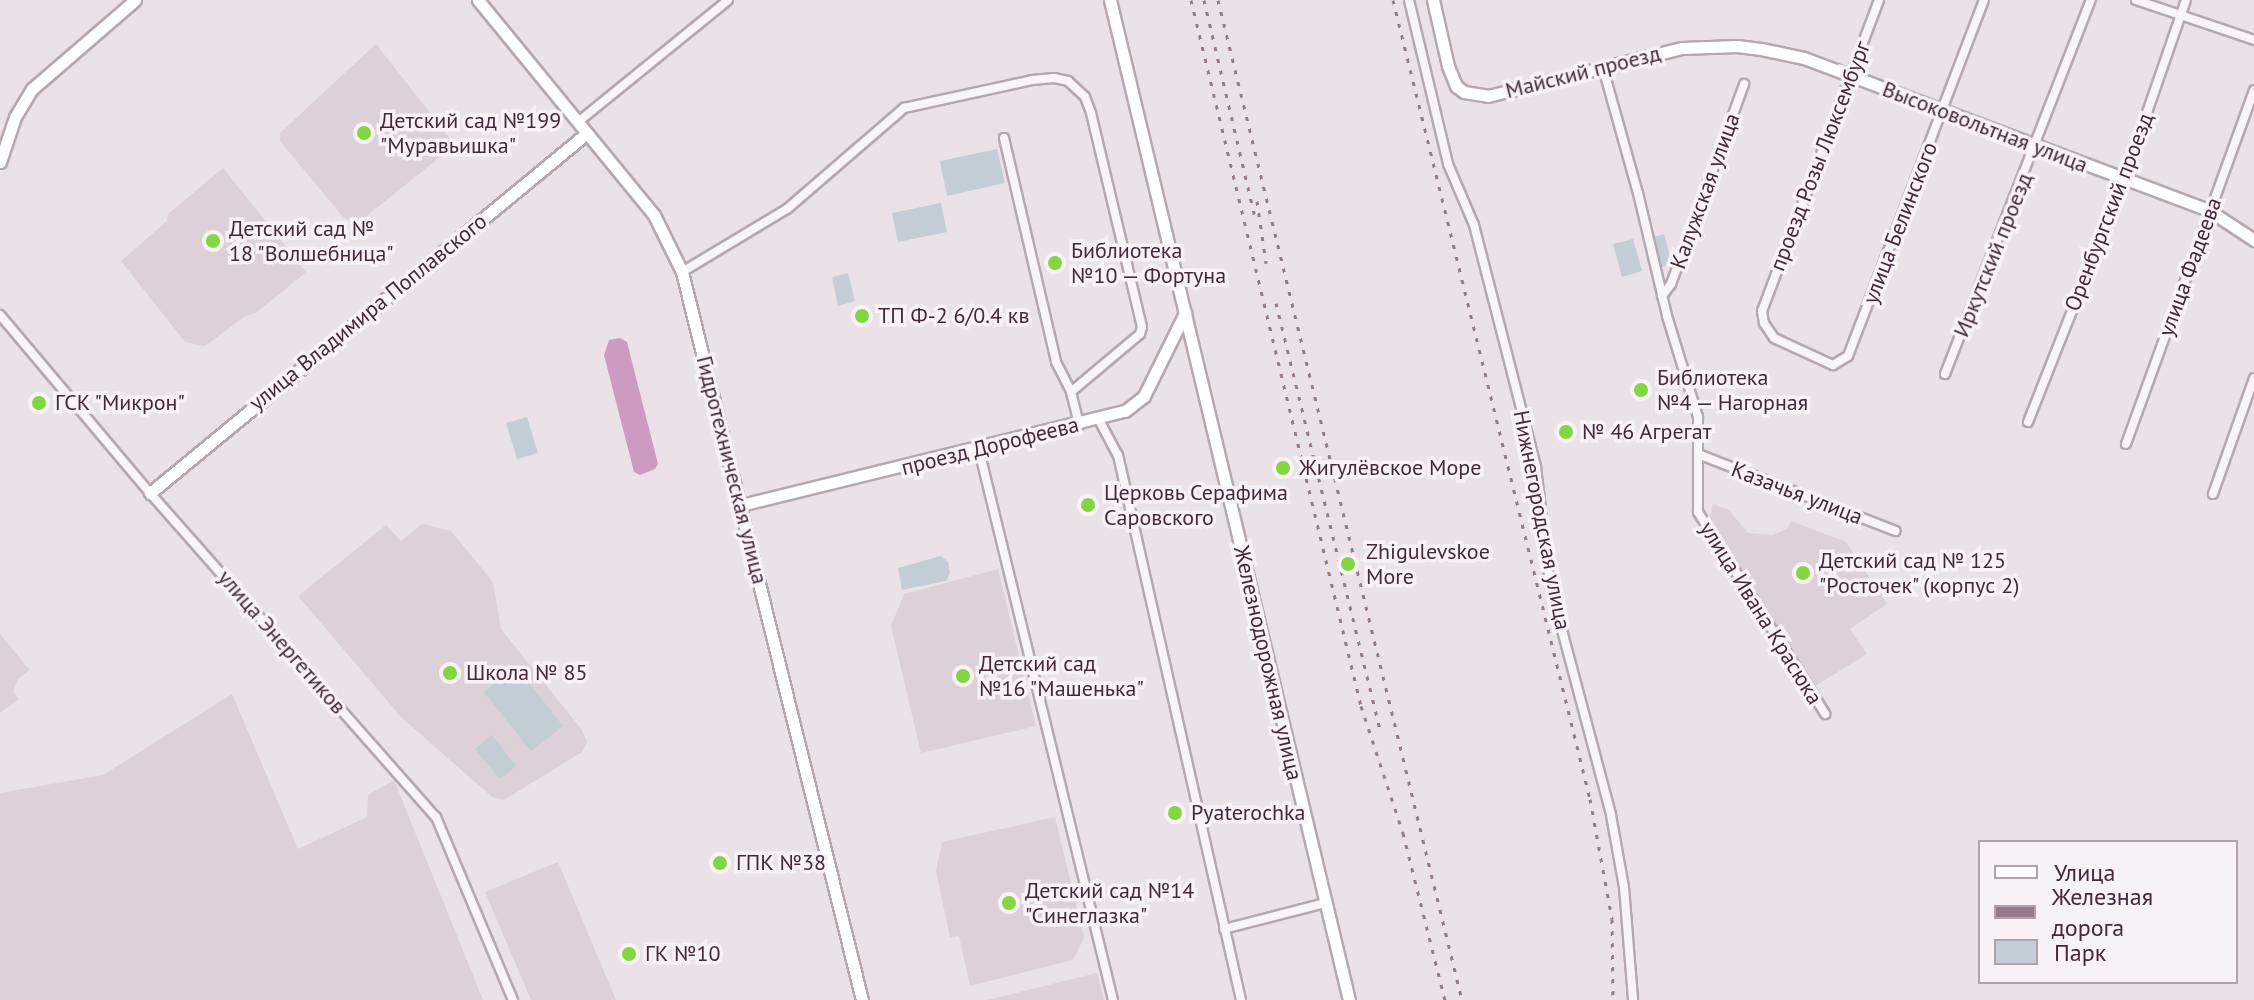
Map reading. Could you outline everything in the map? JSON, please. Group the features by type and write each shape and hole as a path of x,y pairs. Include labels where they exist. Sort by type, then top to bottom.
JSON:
{"main road":[{"path":"0,162 15,117 32,89 135,0"},
{"name":"Гидротехническая улица","path":"478,0 654,215 682,272 862,1000"},
{"name":"Железнодорожная улица","path":"1110,0 1349,1000"},
{"name":"Майский проезд","path":"1433,0 1448,66 1456,86 1464,92 1488,96 1682,48 1706,47"},
{"name":"Высоковольтная улица","path":"1706,47 1737,46 1804,58 2210,211 2239,234 2254,240"},
{"name":"улица Владимира Поплавского","path":"150,493 587,133"},
{"name":"проезд Дорофеева","path":"741,505 979,450 1125,411 1144,396 1185,312"}],"street":[{"path":"578,122 728,0"},
{"name":"Нижнегородская улица","path":"1409,0 1448,164 1474,225 1536,467 1550,585 1611,815 1624,887 1633,1000"},
{"name":"проезд Розы Люксембург","path":"1848,356 1833,365 1800,352 1774,338 1764,323 1762,311 1879,0"},
{"name":"улица Белинского","path":"1848,356 1944,112 1984,0"},
{"name":"Иркутский проезд","path":"1945,374 2091,0"},
{"path":"2136,0 2254,40"},
{"name":"Оренбургский проезд","path":"2028,422 2124,179 2186,0"},
{"name":"улица Ивана Красюка","path":"1603,68 1662,296 1698,417 1698,512 1705,529 1825,714"},
{"path":"682,272 787,209 904,108 1032,80 1054,78 1068,81 1085,97 1091,113 1142,327 1140,334 1071,392"},
{"name":"Калужская улица","path":"1662,296 1671,284 1744,84"},
{"name":"улица Фадеева","path":"2126,444 2254,90"},
{"path":"1004,138 1056,362 1071,392 1079,425"},
{"name":"улица Энергетиков","path":"0,315 150,493 436,817 513,1000"},
{"path":"2213,494 2254,378"},
{"path":"1099,420 1118,455 1241,1000"},
{"path":"979,450 1113,1000"},
{"name":"Казачья улица","path":"1698,454 1896,531"},
{"path":"1224,929 1325,903"}],"shaded area":[{"name":"Детский сад №199 \"Муравьишка\"","path":"376,44 449,137 445,153 359,222 344,218 280,141 280,133"},
{"name":"Детский сад № 18 \"Волшебница\"","path":"223,168 306,272 256,313 244,317 205,346 185,342 121,261 167,221 168,214"},
{"path":"620,338 627,342 658,464 655,469 640,475 634,472 604,355 609,340"},
{"name":"Детский сад № 125 \"Росточек\" (корпус 2)","path":"1713,504 1729,510 1748,533 1773,535 1788,528 1791,521 1846,542 1887,604 1850,629 1867,654 1815,686 1708,525"},
{"name":"Школа № 85","path":"422,524 451,531 493,582 501,629 582,730 587,742 582,752 504,800 492,797 401,717 298,596 386,525 401,541"},
{"name":"Детский сад №16 \"Машенька\"","path":"998,569 1036,726 921,753 891,626 904,594"},
{"path":"0,634 30,670 18,679 13,691 19,699 0,713"},
{"path":"232,694 298,849 367,817 368,795 394,780 483,1000 0,1000 0,793 103,775"},
{"name":"Детский сад №14 \"Синеглазка\"","path":"1055,817 1084,938 1073,960 970,986 959,936 950,937 936,871 942,842"},
{"path":"558,862 616,1000 531,1000 485,892"},
{"path":"1097,973 1104,1000 987,1000"}],"green space":[{"path":"997,149 1005,183 947,196 940,161"},
{"path":"941,203 947,232 898,242 892,213"},
{"path":"1664,234 1672,264 1659,268 1651,238"},
{"path":"1633,239 1642,271 1622,277 1613,244"},
{"path":"848,273 855,301 838,306 832,277"},
{"path":"527,417 538,453 517,459 506,423"},
{"path":"941,556 948,562 950,573 946,581 902,590 898,568"},
{"path":"516,667 563,726 531,751 484,692"},
{"path":"492,735 516,766 500,779 475,749"}],"railway":[{"path":"1191,0 1361,706 1403,833 1445,1000"},
{"path":"1204,0 1254,214"},
{"path":"1218,0 1462,1000"},
{"path":"1393,0 1590,799 1612,919 1613,1000"},
{"path":"1257,201 1266,263"},
{"path":"1276,303 1381,734"}],"place":[{"name":"Детский сад №199 \"Муравьишка\"","path":"364,133"},
{"name":"Детский сад № 18 \"Волшебница\"","path":"213,241"},
{"name":"Библиотека №10 — Фортуна","path":"1055,263"},
{"name":"ТП Ф-2 6/0.4 кв","path":"862,316"},
{"name":"Библиотека №4 — Нагорная","path":"1641,390"},
{"name":"ГСК \"Микрон\"","path":"39,403"},
{"name":"№ 46 Агрегат","path":"1566,432"},
{"name":"Жигулёвское Море","path":"1283,468"},
{"name":"Церковь Серафима Саровского","path":"1088,505"},
{"name":"Zhigulevskoe More","path":"1348,564"},
{"name":"Детский сад № 125 \"Росточек\" (корпус 2)","path":"1803,573"},
{"name":"Школа № 85","path":"450,673"},
{"name":"Детский сад №16 \"Машенька\"","path":"963,676"},
{"name":"Pyaterochka","path":"1175,813"},
{"name":"ГПК №38","path":"720,863"},
{"name":"Детский сад №14 \"Синеглазка\"","path":"1009,903"},
{"name":"ГК №10","path":"629,954"}]}
